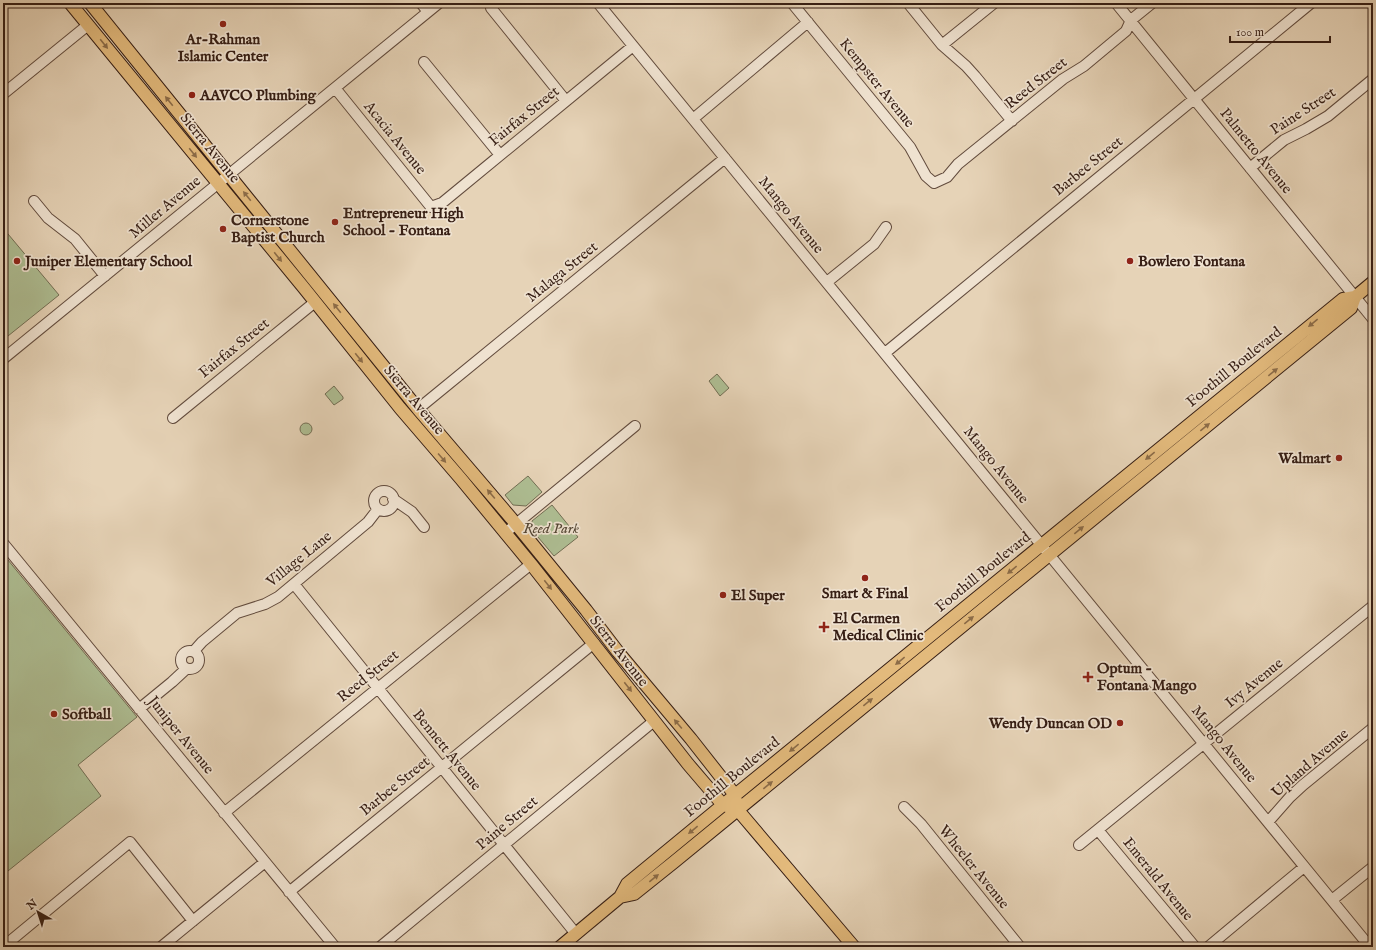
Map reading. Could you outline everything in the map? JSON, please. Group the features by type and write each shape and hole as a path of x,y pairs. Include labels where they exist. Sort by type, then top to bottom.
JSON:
{"main road":[{"name":"Sierra Avenue","path":"70,3 413,424 506,533 654,721 723,805"},
{"name":"Sierra Avenue","path":"90,3 418,409 465,463 586,610 618,652 691,739 735,795 738,809 854,947"},
{"name":"Foothill Boulevard","path":"620,897 634,894 738,809 1184,436 1351,308 1355,297 1373,282"},
{"name":"Foothill Boulevard","path":"560,947 620,897 626,884 735,795 1046,550 1157,466 1184,436"},
{"path":"723,805 738,809"}],"street":[{"path":"421,3 428,12"},
{"name":"Miller Avenue","path":"3,359 439,3"},
{"name":"Mango Avenue","path":"598,3 1370,947"},
{"name":"Kempster Avenue","path":"792,3 910,148 926,176 934,184"},
{"path":"908,3 942,45 966,66 1012,121"},
{"path":"942,45 994,3"},
{"name":"Palmetto Avenue","path":"1116,3 1373,319"},
{"name":"Reed Street","path":"934,184 947,177 958,164 1063,79 1084,66 1126,31 1131,20 1152,3"},
{"name":"Barbee Street","path":"884,353 1311,3"},
{"path":"491,8 566,101"},
{"path":"693,119 808,22"},
{"path":"3,94 88,25"},
{"name":"Fairfax Street","path":"431,207 442,203 633,46"},
{"path":"424,62 500,155"},
{"name":"Paine Street","path":"1250,168 1284,140 1328,116 1373,79"},
{"name":"Acacia Avenue","path":"335,88 431,207"},
{"name":"Malaga Street","path":"418,409 725,158"},
{"path":"34,201 48,218 75,239 105,276"},
{"path":"827,282 874,244 886,227"},
{"name":"Fairfax Street","path":"173,418 314,302"},
{"path":"506,533 635,426"},
{"path":"393,499 393,505 384,511 378,509 374,504 374,498 378,493 384,491 387,492 393,499 412,512 424,527"},
{"name":"Village Lane","path":"139,709 172,682 186,668 192,669 195,667 199,662 198,656 194,652 202,642 237,613 266,604 278,597 368,522 378,509"},
{"name":"Juniper Avenue","path":"3,543 335,947"},
{"name":"Reed Street","path":"224,813 531,564"},
{"name":"Bennett Avenue","path":"294,584 576,934"},
{"name":"Ivy Avenue","path":"1079,845 1373,606"},
{"name":"Barbee Street","path":"289,892 594,643"},
{"name":"Paine Street","path":"380,947 654,721"},
{"name":"Upland Avenue","path":"1268,822 1303,785 1373,728"},
{"name":"Wheeler Avenue","path":"904,806 1020,947"},
{"name":"Emerald Avenue","path":"1098,830 1195,947"},
{"path":"3,947 130,842 193,921"},
{"path":"161,947 265,862"},
{"path":"1208,947 1304,866"},
{"path":"1332,900 1373,867"}],"green space":[{"name":"Juniper Elementary School","path":"3,228 59,295 3,340"},
{"path":"717,374 729,388 720,396 709,381"},
{"path":"334,386 343,399 334,405 325,394"},
{"path":"304,423 308,423 312,429 308,435 304,435 300,431 300,427"},
{"name":"Reed Park","path":"528,476 542,492 526,506 513,505 505,495"},
{"name":"Reed Park","path":"552,505 578,537 554,556 532,530 532,521"},
{"path":"3,554 137,717 78,765 101,796 3,875"}],"place":[{"name":"Ar-Rahman Islamic Center","path":"223,24"},
{"name":"AAVCO Plumbing","path":"192,95"},
{"name":"Entrepreneur High School - Fontana","path":"335,222"},
{"name":"Cornerstone Baptist Church","path":"223,229"},
{"name":"Juniper Elementary School","path":"17,261"},
{"name":"Bowlero Fontana","path":"1130,261"},
{"name":"Walmart","path":"1339,458"},
{"name":"Smart & Final","path":"865,578"},
{"name":"El Super","path":"723,595"},
{"name":"El Carmen Medical Clinic","path":"824,627"},
{"name":"Optum - Fontana Mango","path":"1088,677"},
{"name":"Softball","path":"54,714"},
{"name":"Wendy Duncan OD","path":"1120,723"}]}
